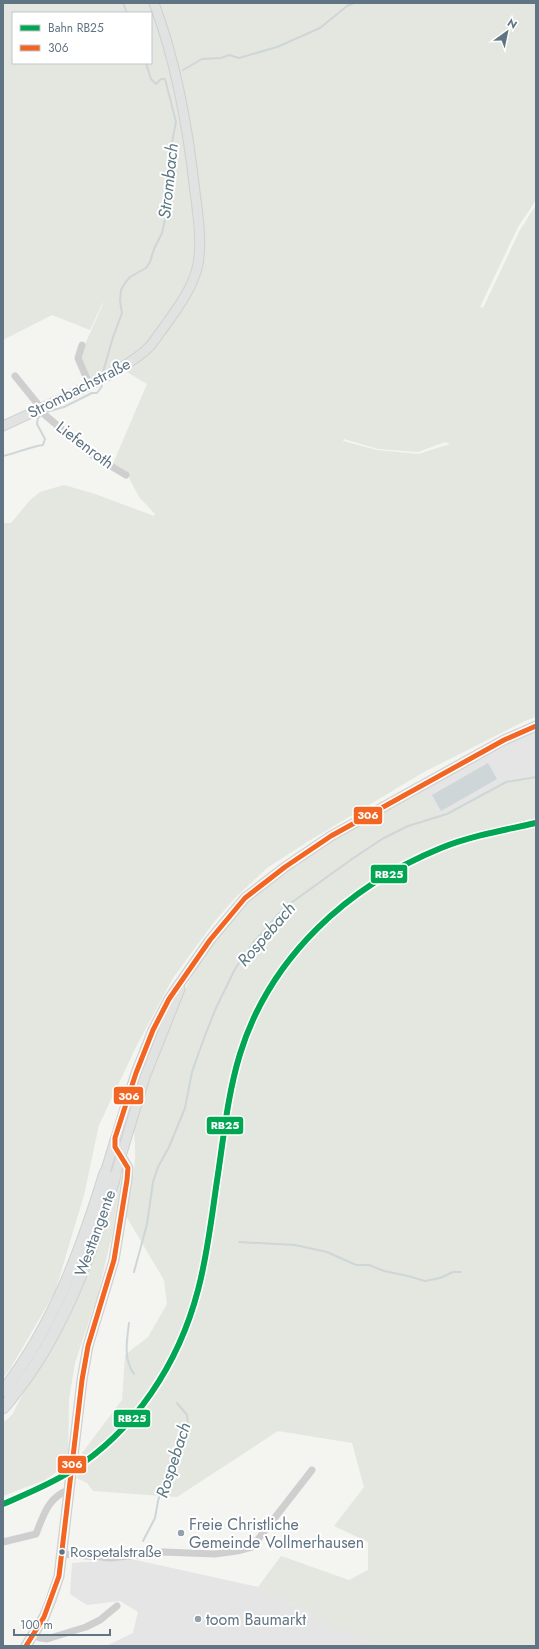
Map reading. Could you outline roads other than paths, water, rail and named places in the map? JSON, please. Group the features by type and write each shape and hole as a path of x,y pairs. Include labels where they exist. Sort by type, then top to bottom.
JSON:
{"highway":[{"name":"Westtangente","path":"3,1391 27,1359 49,1321 72,1269 94,1209 110,1175"},
{"name":"Westtangente","path":"3,1408 30,1372 44,1350 80,1275 110,1175"}],"main road":[{"name":"Strombachstraße","path":"3,426 90,386 122,368 148,348 185,296 193,280 200,253 199,230 190,150 181,99 168,46 154,3"},
{"name":"Westtangente","path":"110,1175 115,1138 136,1073 153,1030 169,999 210,940 245,898 285,867 331,836 504,740 536,726"},
{"name":"Westtangente","path":"110,1175 121,1157 145,1077 184,978"},
{"path":"26,1646 52,1600 59,1576 82,1380 88,1346 114,1260 127,1180 128,1168 115,1146 115,1138"}],"street":[{"path":"82,345 78,358 90,386"},
{"name":"Liefenroth","path":"15,376 42,408 45,415 92,455 126,475"},
{"path":"62,1554 111,1558 163,1552 215,1554 237,1551 252,1546 312,1470"},
{"path":"3,1542 36,1534 53,1499 70,1490"},
{"path":"33,1635 47,1639 86,1627 100,1620 117,1606"}],"waterway":[{"name":"Strombach","path":"123,3 127,12"},
{"path":"183,70 202,59 221,58 229,55 239,58 277,47 320,28 347,6 354,3"},
{"name":"Strombach","path":"103,372 113,337 122,313 120,301 121,290 130,277 146,268 150,262 154,249 162,233 168,206 171,173 170,152 176,122 165,79 161,79 156,84 151,79 146,64"},
{"name":"Strombach","path":"46,412 64,407 92,393 97,393 102,386"},
{"name":"Strombach","path":"3,456 43,445 45,439 37,424 38,418 41,415"},
{"name":"Rospebach","path":"134,1272 147,1224 153,1182 158,1167 169,1147 185,1108 192,1072 204,1038 216,1008 235,969 253,943 284,908 382,839 408,826 447,814 506,782 536,777"},
{"path":"239,1242 295,1245 327,1252 356,1265 369,1265 384,1271 425,1281 440,1278 453,1272 461,1272"},
{"name":"Rospebach","path":"129,1323 127,1356 128,1362 134,1374"},
{"name":"Rospebach","path":"143,1541 155,1518 158,1501 171,1458 184,1437 188,1423 187,1415 177,1403"}],"rail line":[{"name":"RB25","path":"3,1504 54,1481 94,1455 115,1436 134,1415 151,1393 166,1369 190,1317 198,1290 210,1233 229,1099 240,1054 253,1019 271,986 292,956 317,929 344,904 407,864 441,848 464,840 536,823"}],"place":[{"name":"Freie Christliche Gemeinde Vollmerhausen","path":"181,1533"},
{"name":"Rospetalstraße","path":"62,1552"},
{"name":"toom Baumarkt","path":"198,1619"}]}
